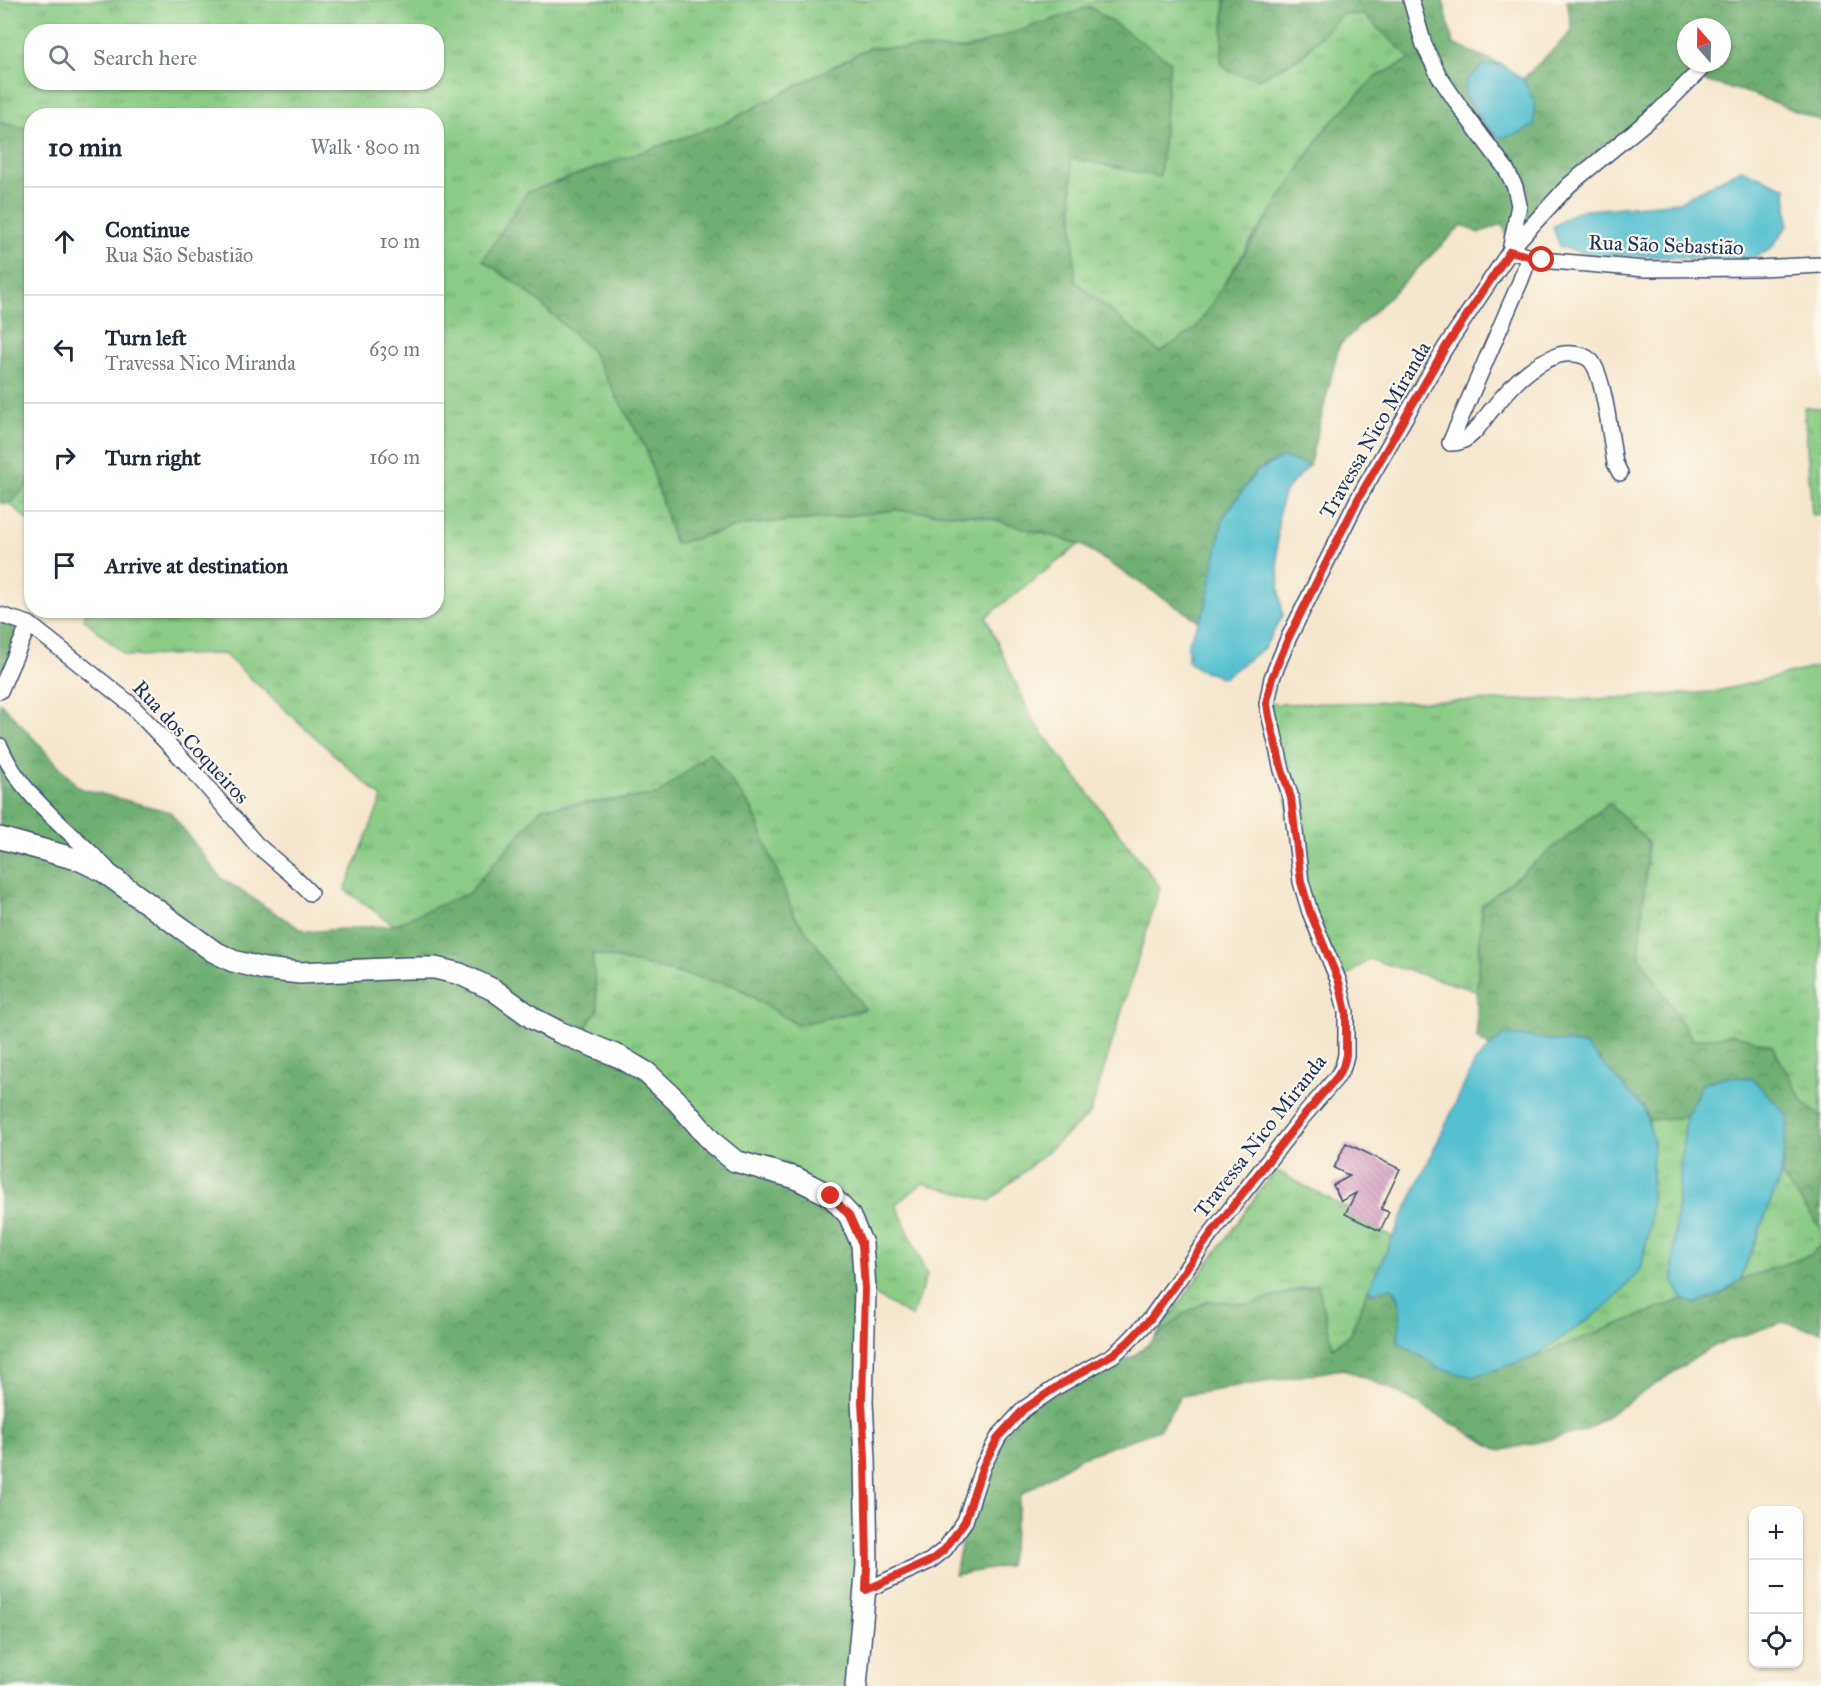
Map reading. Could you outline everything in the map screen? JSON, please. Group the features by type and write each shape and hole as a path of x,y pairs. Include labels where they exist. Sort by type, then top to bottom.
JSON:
{"street":[{"path":"1411,0 1424,45 1439,76 1506,169 1515,187 1519,205 1510,251"},
{"name":"Travessa Nico Miranda","path":"866,1590 930,1561 945,1549 965,1521 983,1466 999,1436 1024,1409 1113,1354 1151,1318 1210,1235 1343,1067 1346,1055 1346,1012 1339,982 1310,912 1301,882 1291,798 1267,704 1272,678 1288,639 1358,499 1445,348 1510,251 1569,185 1658,112 1698,72"},
{"name":"Rua São Sebastião","path":"1510,251 1529,258 1645,269 1821,265"},
{"path":"1529,258 1450,443 1461,442 1470,436 1512,386 1533,367 1555,356 1578,354 1589,359 1599,376 1615,463 1620,473"},
{"name":"Rua dos Coqueiros","path":"0,615 28,624 129,703 190,767 256,844 310,893"},
{"path":"0,691 28,624"},
{"path":"0,746 7,764 22,785 122,884"},
{"path":"0,838 80,860 103,871 213,951 233,961 264,969 300,973 435,968 460,974 494,990 534,1019 620,1057 647,1073 677,1101 713,1143 735,1161 796,1178 831,1196 849,1215 862,1244 865,1289 862,1402 867,1565 856,1686"}],"green space":[{"path":"0,0 1225,0 1221,63 1259,79 1301,57 1342,13 1364,15 1411,59 1374,78 1254,236 1196,329 1160,353 1075,281 1071,157 1090,7 965,49 869,48 727,122 483,260 528,292 591,350 646,449 675,544 743,525 895,510 981,516 1080,544 986,617 1033,721 1160,887 1090,1114 990,1201 923,1183 896,1204 927,1275 912,1317 865,1289 735,1161 578,1040 598,1009 591,953 735,986 797,1025 865,1009 794,915 752,809 710,753 657,795 542,808 469,893 394,925 345,890 382,798 224,654 126,656 84,619 444,618 444,108 24,108 24,128 0,123"},
{"path":"1225,0 1443,0 1453,44 1502,65 1484,65 1534,102 1523,79 1572,31 1567,0 1821,0 1821,121 1752,94 1693,78 1616,144 1510,251 1503,224 1478,233 1462,225 1339,346 1309,466 1283,457 1255,472 1223,518 1208,601 1199,621 1080,544 981,516 895,510 743,525 675,544 646,449 591,350 528,292 483,260 527,192 727,122 869,48 965,49 1090,7 1170,61 1160,177 1071,158 1075,281 1160,352 1196,328 1325,129 1374,78 1411,59 1364,15 1342,14 1301,57 1259,79 1230,72 1221,63"},
{"path":"0,123 24,128 24,489 10,504 0,503"},
{"path":"1804,407 1821,408 1821,514 1812,515"},
{"path":"24,489 24,517 10,504"},
{"path":"0,615 29,624 0,691"},
{"path":"1821,666 1821,1117 1804,1103 1772,1046 1733,1034 1693,1040 1639,956 1648,842 1482,905 1477,991 1369,959 1339,982 1310,912 1267,704 1596,699 1714,692"},
{"path":"0,702 79,788 170,812 221,878 305,932 394,925 469,893 542,808 657,795 710,752 752,809 794,915 865,1009 797,1025 735,986 592,953 598,1009 578,1040 664,1089 735,1161 796,1178 849,1215 865,1289 853,1686 0,1686"},
{"path":"1609,803 1648,842 1639,956 1693,1040 1733,1034 1772,1046 1804,1103 1821,1117 1821,1228 1781,1175 1788,1116 1723,1077 1702,1084 1686,1117 1648,1120 1644,1107 1503,1037 1490,1047 1477,1038 1482,905"},
{"path":"1686,1117 1674,1245 1673,1282 1683,1299 1532,1358 1610,1304 1641,1269 1650,1223 1653,1140 1648,1120"},
{"path":"1275,1170 1348,1209 1346,1214 1393,1237 1350,1334 1333,1348 1317,1284 1251,1304 1207,1301 1185,1313 1153,1340"},
{"path":"1781,1175 1821,1228 1821,1244 1811,1255 1740,1280"},
{"path":"1821,1244 1821,1332 1782,1322 1715,1345 1584,1431 1500,1451 1398,1392 1343,1369 1181,1396 1159,1430 1079,1458 1021,1495 1008,1566 955,1575 965,1521 983,1466 1024,1409 1134,1356 1185,1313 1207,1301 1251,1304 1318,1284 1333,1348 1350,1334 1368,1290 1372,1293 1392,1288 1400,1307 1398,1342 1472,1377 1532,1358 1683,1299 1696,1304 1720,1295 1740,1280 1810,1255"}],"water":[{"path":"1484,65 1502,65 1523,79 1534,102 1534,126 1520,133 1499,138 1486,126 1464,93 1467,80"},
{"path":"1741,169 1786,188 1788,225 1770,250 1747,260 1591,254 1560,247 1553,227 1577,211 1679,202"},
{"path":"1283,457 1309,466 1286,490 1278,520 1283,616 1264,648 1223,678 1199,669 1188,661 1188,643 1206,607 1223,518 1256,472"},
{"path":"1503,1036 1521,1036 1585,1045 1644,1108 1653,1140 1650,1223 1641,1269 1610,1304 1532,1358 1472,1377 1439,1368 1398,1342 1400,1310 1397,1294 1388,1288 1374,1293 1368,1290 1475,1062"},
{"path":"1723,1077 1752,1078 1788,1116 1781,1175 1740,1280 1720,1295 1696,1304 1683,1299 1673,1282 1674,1245 1686,1117 1702,1084"}],"building":[{"path":"1346,1143 1400,1169 1381,1209 1389,1212 1380,1231 1345,1214 1356,1193 1341,1201 1333,1185 1350,1176 1334,1168"}],"route":[{"path":"831,1196 849,1215 862,1244 865,1289 862,1402 866,1590 930,1561 945,1549 965,1521 983,1466 999,1436 1024,1409 1113,1354 1151,1318 1210,1235 1343,1067 1346,1055 1346,1012 1339,982 1310,912 1301,882 1291,798 1269,717 1268,694 1288,639 1358,499 1445,348 1510,251 1542,260"}]}
